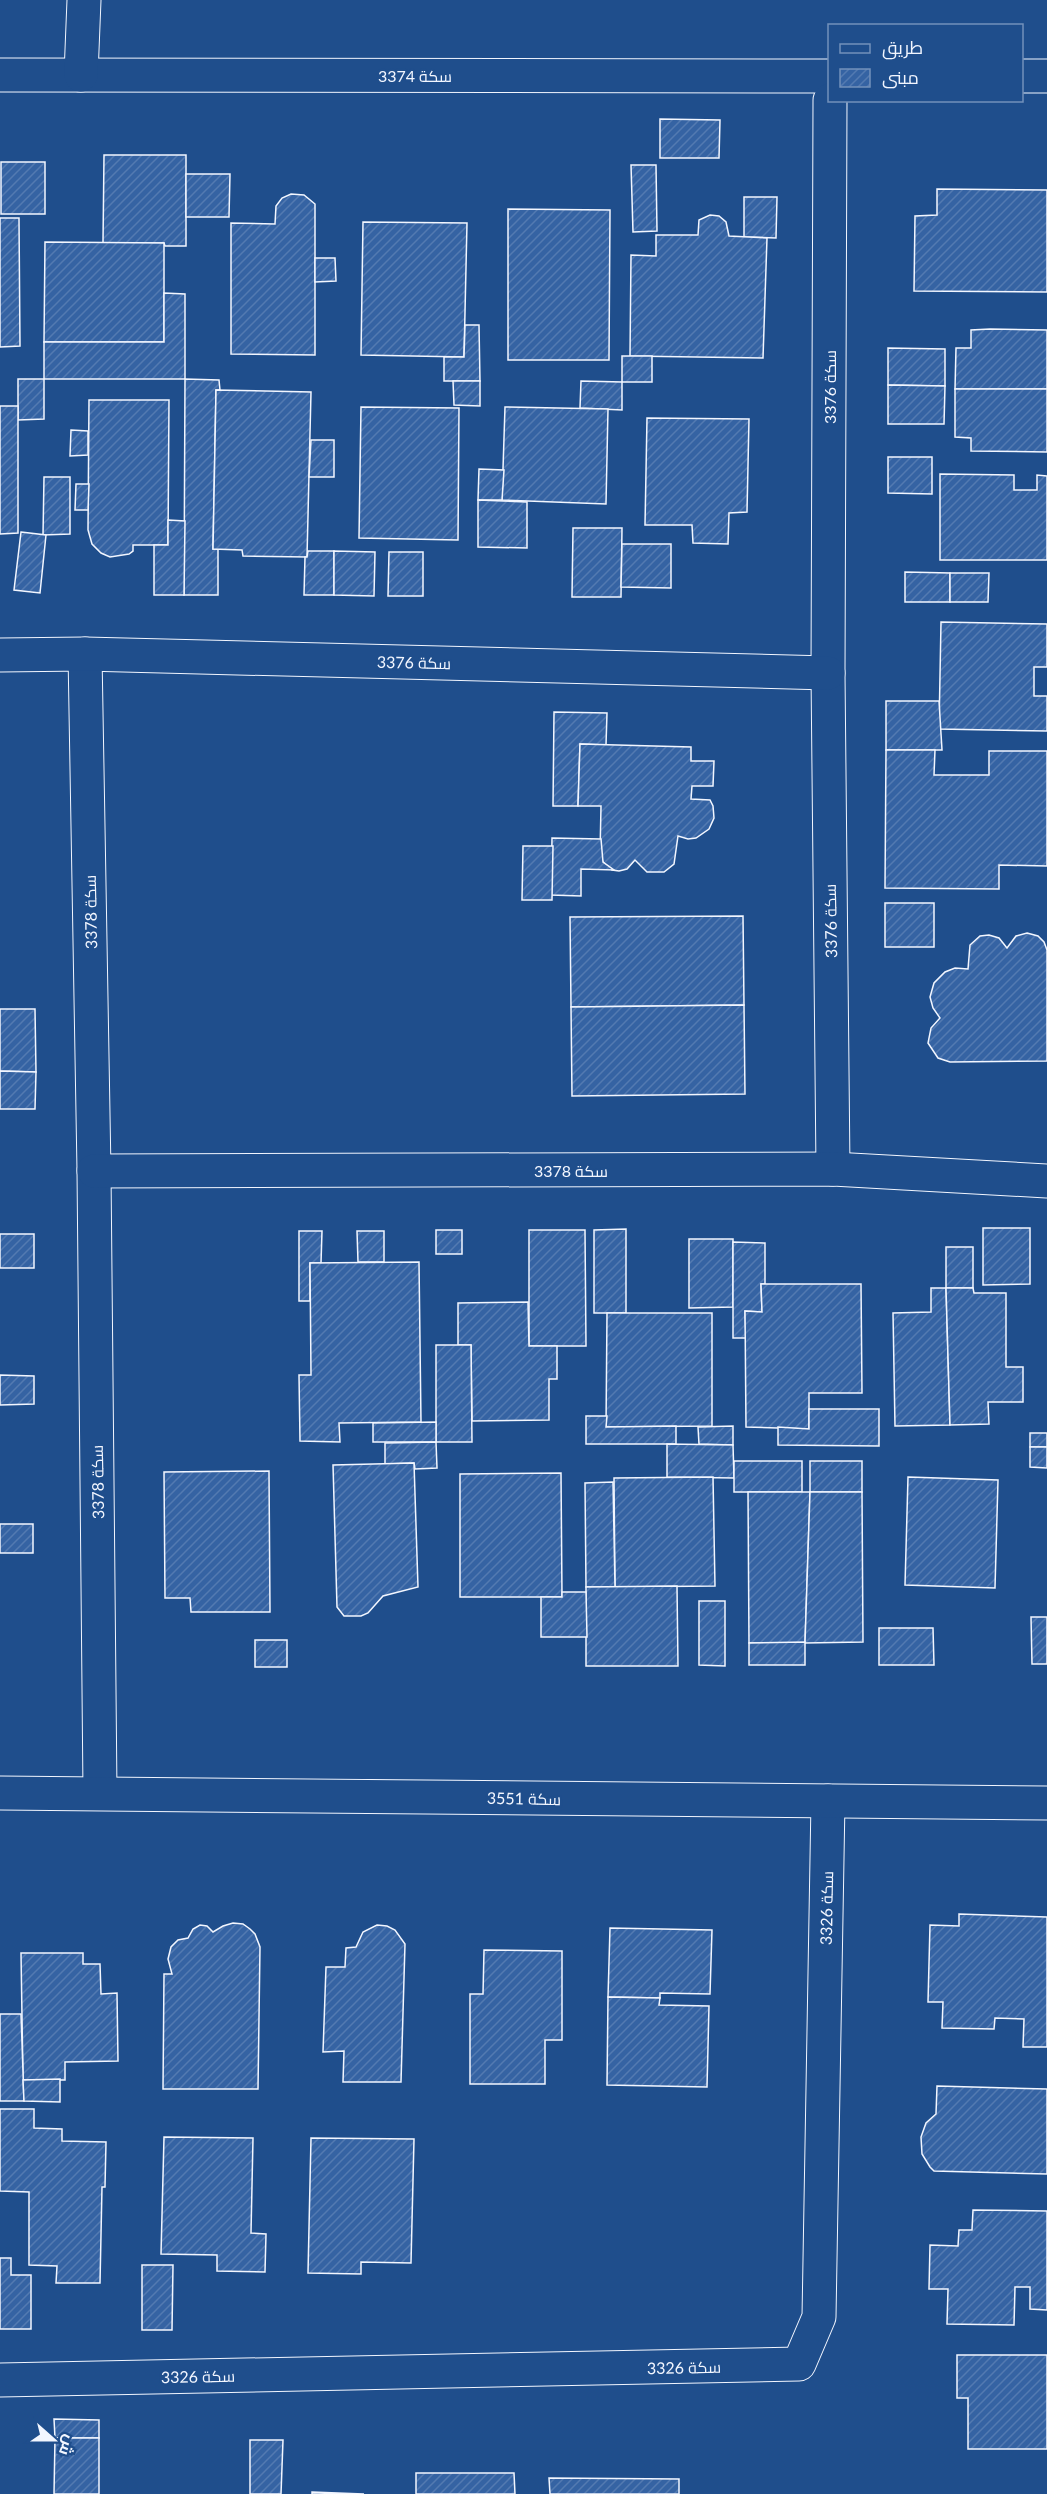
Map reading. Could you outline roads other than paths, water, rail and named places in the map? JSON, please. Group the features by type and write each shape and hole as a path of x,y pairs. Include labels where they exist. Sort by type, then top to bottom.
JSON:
{"street":[{"path":"81,75 84,0"},
{"name":"سكة 3374","path":"0,75 828,76"},
{"path":"1023,76 1047,76"},
{"name":"سكة 3376","path":"830,102 828,673 833,1169"},
{"name":"سكة 3376","path":"0,655 85,654 828,673"},
{"name":"سكة 3378","path":"85,654 94,1171 100,1793"},
{"name":"سكة 3378","path":"94,1171 833,1169 1047,1181"},
{"name":"سكة 3551","path":"0,1792 1047,1803"},
{"name":"سكة 3326","path":"0,2380 799,2364 819,2318 828,1801"}]}
